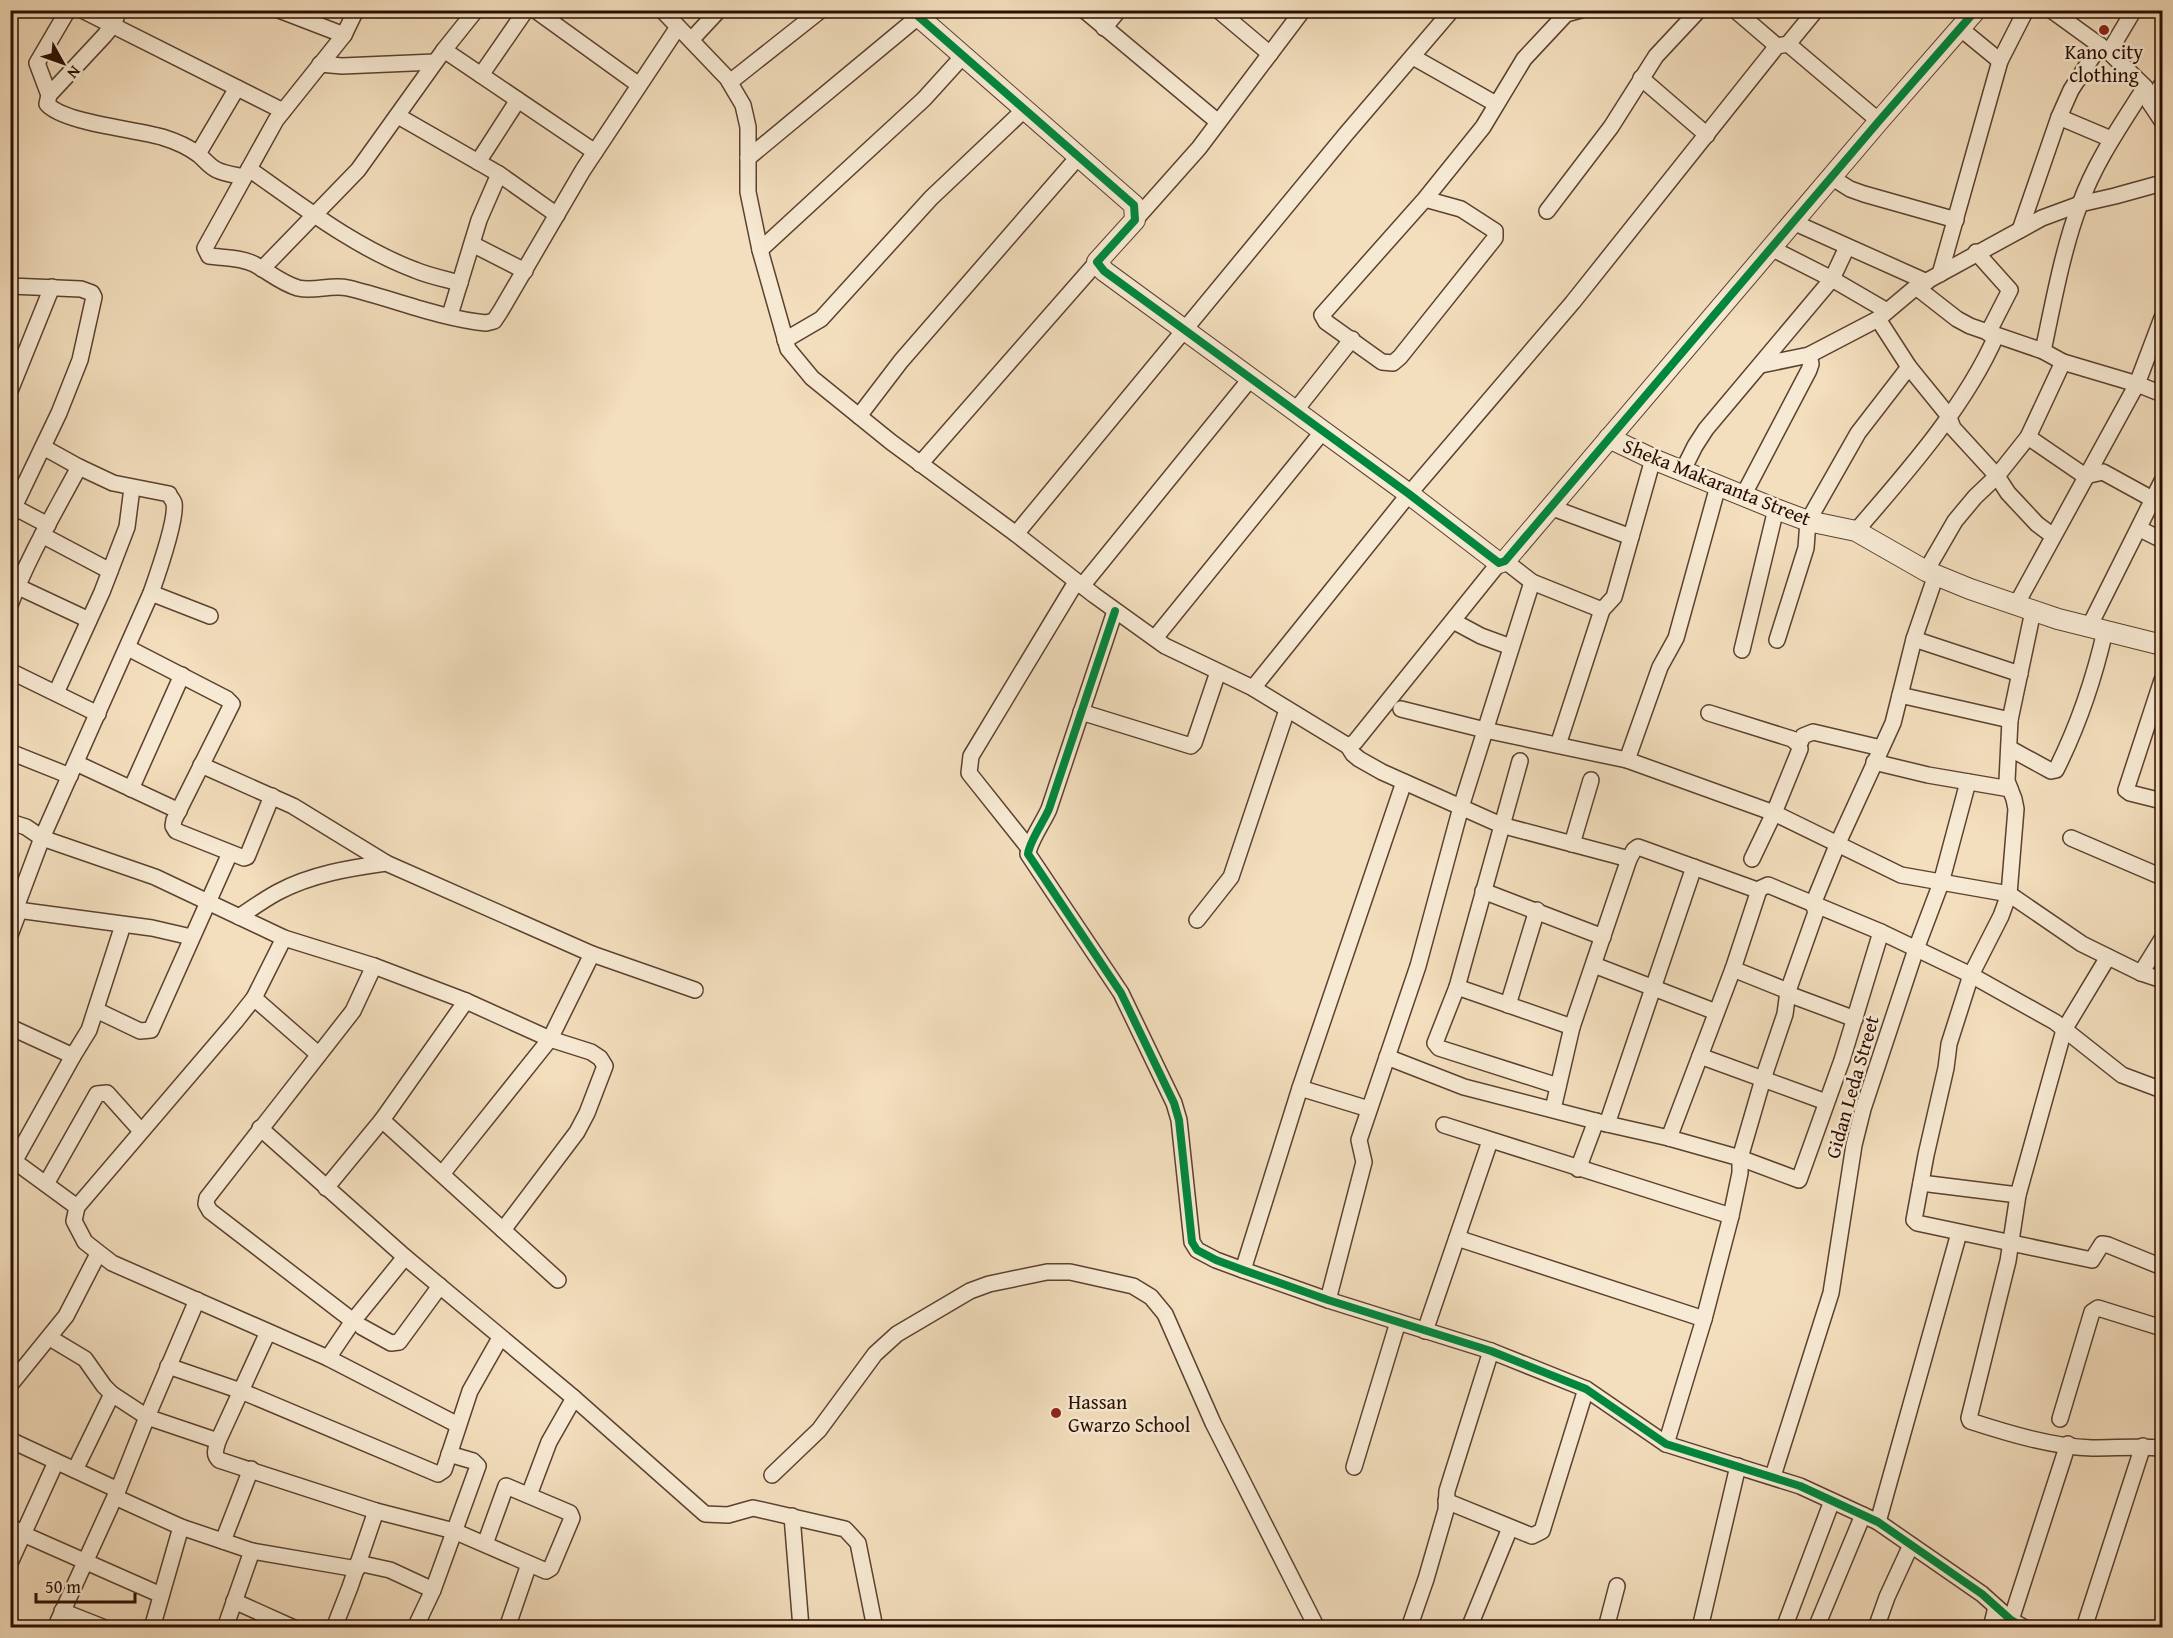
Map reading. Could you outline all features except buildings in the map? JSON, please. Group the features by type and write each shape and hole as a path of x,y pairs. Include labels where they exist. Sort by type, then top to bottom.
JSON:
{"street":[{"path":"49,95 37,63 68,10"},
{"path":"82,10 283,111"},
{"path":"119,10 113,25 49,95 47,104 58,112 179,143 198,154 219,171 247,173 366,248 416,271 460,283"},
{"path":"279,10 344,35"},
{"path":"356,10 344,35 283,111 205,249 209,256 252,263 281,281 299,288 313,290 338,286 403,305 480,322 494,321 501,312 595,152 678,27"},
{"path":"262,269 358,170 476,10"},
{"path":"481,75 526,10"},
{"path":"535,10 639,85"},
{"path":"662,10 692,39 730,82 743,105 748,127 748,192 760,250 785,340 795,358 812,378 920,464 1016,534 1079,584 1173,650 1253,688 1348,746 1359,759 1404,782 1501,825 1629,859"},
{"path":"692,39 719,10"},
{"path":"730,82 821,10"},
{"path":"1084,10 1218,122"},
{"path":"1104,28 1119,10"},
{"path":"1218,10 1270,54"},
{"path":"920,464 1097,261 1178,174 1303,10"},
{"path":"1016,534 1452,10"},
{"path":"1547,211 1611,127 1656,56 1699,10"},
{"path":"1735,10 1879,121"},
{"path":"1253,688 1409,494 1573,302 1707,135 1782,45 1816,10"},
{"path":"1348,746 1355,742 1502,562 1976,10"},
{"path":"1928,281 1956,220 2000,61 2026,10"},
{"path":"2051,10 2105,49 2145,87 2150,103 2163,121"},
{"path":"2020,230 2059,117 2071,90 2134,10"},
{"path":"1425,199 1461,209 1495,231 1495,238 1400,357 1393,363 1382,362 1326,322 1322,315 1425,199 1483,127 1524,59 1566,14 1574,11"},
{"path":"748,158 915,14 1134,206 1135,220"},
{"path":"1961,29 2000,61"},
{"path":"320,64 333,66 440,56 481,75 595,152"},
{"path":"760,250 924,99 963,56"},
{"path":"1413,57 1496,104"},
{"path":"1641,78 1707,135"},
{"path":"2150,103 2163,84"},
{"path":"2043,351 2053,303 2080,204 2111,140 2145,87"},
{"path":"198,154 237,88"},
{"path":"478,162 518,100"},
{"path":"785,340 821,319 931,198 1025,109"},
{"path":"398,116 500,174 557,215"},
{"path":"2059,117 2111,140"},
{"path":"859,416 901,361 1079,156"},
{"path":"450,315 479,220 500,174"},
{"path":"1831,177 1850,189 1864,194 1956,220"},
{"path":"1761,365 1809,355 1883,315 1928,281 1976,252 2042,218 2080,204 2163,183"},
{"path":"1793,222 1847,248 1928,281 1957,319 1992,335 2043,351 2063,362 2163,394"},
{"path":"472,244 525,271"},
{"path":"1771,248 1833,279 1883,315 1909,368 1948,416 1953,428 1996,476 2008,493 2037,524 2053,536"},
{"path":"1683,470 1706,429 1833,279 1847,248"},
{"path":"1856,531 1920,456 1981,368 2010,290 1976,252"},
{"path":"1097,261 1104,271 1502,562 1532,582 1602,610"},
{"path":"10,285 88,291 94,297 80,360 59,413 12,506 110,572"},
{"path":"10,391 52,287"},
{"path":"2163,318 2137,384 2053,536 2025,608 2020,674 2010,720 2007,781 2016,809 2009,894 2001,916 1971,975 1949,1044 1914,1222 2092,1260 2102,1244 2108,1245 2163,1267"},
{"path":"1295,411 1352,339"},
{"path":"1743,495 1809,370 1811,364 1809,355"},
{"path":"1666,1444 1704,1319 1731,1216 1740,1173 1740,1158 1763,1078 1785,1014 1788,992 1814,920 1816,912 1814,904 1838,843 1893,723 1931,573 1955,521 2028,437 2063,362"},
{"path":"1777,640 1806,549 1808,521 1858,433 1909,368"},
{"path":"1251,378 1079,584 986,730 971,756 969,766 969,773 1028,847 1030,859 1131,1008 1174,1103 1179,1120 1194,1246 1216,1260 1243,1270 1328,1300 1491,1351 1586,1389 1666,1444 1800,1485 1878,1522 1982,1594 2011,1620 2025,1628"},
{"path":"1155,638 1323,431"},
{"path":"2028,437 2085,476 2103,472 2154,500"},
{"name":"Sheka Makaranta Street","path":"1609,438 1653,459 1776,509 1808,521 1856,531 1931,573 2025,608 2163,645"},
{"path":"10,935 15,910 42,838 151,593 162,562 174,511 174,501 169,494 113,483 43,447"},
{"path":"1558,745 1602,610 1614,597 1653,459"},
{"path":"10,605 14,584 79,467"},
{"path":"2009,747 2050,771 2056,770 2070,742 2094,675 2097,629 2163,481"},
{"path":"1627,760 1660,667 1676,638 1718,486"},
{"path":"56,693 110,572 127,527 132,488"},
{"path":"1550,507 1631,537"},
{"path":"1742,650 1776,509"},
{"path":"2140,529 2163,540"},
{"path":"1328,1300 1364,1162 1358,1143 1425,944 1461,807 1532,582"},
{"path":"14,584 88,620"},
{"path":"151,593 210,616"},
{"path":"1028,847 1049,809 1115,611"},
{"path":"1453,621 1480,636 1511,647"},
{"path":"1914,639 2020,674"},
{"path":"128,648 228,699 232,704 178,811 173,826 176,831 241,857 247,857 272,796"},
{"path":"10,671 98,714"},
{"path":"1081,712 1191,746 1218,672"},
{"path":"131,789 182,675"},
{"path":"2163,680 2126,790 2163,801"},
{"path":"1900,695 2010,720"},
{"path":"1401,709 1485,730 1627,760 1774,813 1901,875 2009,894 2073,938 2141,974 2163,980"},
{"path":"1197,920 1231,877 1287,710"},
{"path":"1709,713 1792,739 1800,749 1752,859"},
{"path":"1798,745 1803,736 1813,732 1928,775 2010,789"},
{"path":"10,752 73,769 131,789 178,811"},
{"path":"1520,761 1457,987 1435,1042 1439,1048 1558,1086"},
{"path":"201,765 305,812 386,863 592,954 695,990"},
{"path":"1572,844 1591,780"},
{"path":"1243,1270 1300,1088 1404,782"},
{"name":"Gidan Leda Street","path":"1773,1476 1831,1293 1850,1166 1863,1108 1916,949 1941,883 1968,782"},
{"path":"10,822 26,827 42,838 155,877 284,938 374,966 465,1001 550,1039 591,1052 600,1058 605,1066 577,1132 503,1230"},
{"path":"2071,838 2163,877"},
{"path":"1552,1109 1572,1027 1629,859 1638,847 1757,890 1768,885 1916,949 1971,975 2045,1016 2121,1075 2163,1090"},
{"path":"96,1010 140,1031 151,1030 230,852"},
{"path":"239,917 277,892 302,881 350,868 386,863"},
{"path":"1578,1168 1601,1123 1653,987 1694,867"},
{"path":"1669,1138 1733,969 1759,895 1757,890"},
{"path":"1483,891 1603,937"},
{"path":"15,910 152,928 191,937"},
{"path":"1508,1005 1537,910"},
{"path":"77,1207 12,1163 89,1030 123,925"},
{"path":"1387,1057 1464,1087 1601,1123 1669,1138 1740,1158 1799,1180 1855,1019 1881,933"},
{"path":"284,938 254,998 77,1207 74,1221 85,1242 112,1263 328,1358 458,1425"},
{"path":"2141,974 2163,939"},
{"path":"442,1174 550,1039 592,954"},
{"path":"2108,957 2064,1030 2018,1195 2008,1261 1969,1418 1970,1421 2024,1437 2091,1448 2143,1446 2163,1448"},
{"path":"1594,965 1716,1012"},
{"path":"374,966 353,1011 260,1128 207,1198 206,1204 210,1211 358,1324 392,1343 399,1342 440,1286"},
{"path":"1733,969 1855,1019"},
{"path":"1457,987 1572,1027"},
{"path":"254,998 318,1054"},
{"path":"326,1188 382,1120 465,1001"},
{"path":"10,1028 72,1056"},
{"path":"1700,1056 1826,1102"},
{"path":"1300,1088 1369,1109"},
{"path":"46,1184 97,1094 107,1094 141,1131"},
{"path":"382,1120 558,1280"},
{"path":"1444,1125 1731,1216"},
{"path":"260,1128 405,1257 574,1398 705,1514 728,1515 753,1508 845,1529 858,1543 875,1628"},
{"path":"1425,1331 1490,1141"},
{"path":"1921,1183 2018,1195"},
{"path":"1878,1522 1959,1233"},
{"path":"1457,1238 1704,1319"},
{"path":"10,1385 66,1316 98,1254"},
{"path":"328,1358 358,1324 405,1257"},
{"path":"772,1475 819,1430 875,1354 897,1334 970,1291 989,1284 1047,1272 1080,1274 1132,1286 1151,1297 1165,1314 1213,1423 1317,1628"},
{"path":"55,1628 116,1494 197,1300"},
{"path":"2060,1419 2092,1312 2096,1308 2163,1328"},
{"path":"1354,1467 1398,1322"},
{"path":"268,1332 218,1441 214,1453 219,1460 376,1511 454,1531 549,1571 572,1518 570,1513 508,1486 504,1488 485,1544"},
{"path":"50,1338 85,1359 112,1394 147,1417 218,1441"},
{"path":"168,1366 241,1391 438,1474 444,1470 470,1391 500,1338"},
{"path":"1409,1628 1426,1579 1446,1510 1446,1501 1491,1351"},
{"path":"1446,1501 1532,1536 1542,1531 1586,1389"},
{"path":"75,1470 112,1394"},
{"path":"529,1495 549,1442 574,1398"},
{"path":"10,1440 75,1470 181,1527 252,1551 396,1572 433,1590"},
{"path":"2011,1620 2067,1444"},
{"path":"2084,1628 2143,1446"},
{"path":"415,1628 433,1590 478,1466 473,1461 449,1454"},
{"path":"10,1563 17,1530 56,1462"},
{"path":"1700,1628 1738,1466"},
{"path":"223,1541 251,1469"},
{"path":"1784,1628 1832,1501"},
{"path":"334,1628 376,1511"},
{"path":"1816,1628 1863,1515"},
{"path":"792,1516 801,1628"},
{"path":"152,1628 181,1527"},
{"path":"1469,1628 1510,1528"},
{"path":"17,1530 161,1595"},
{"path":"1876,1628 1911,1545"},
{"path":"225,1628 252,1551"},
{"path":"507,1628 529,1564"},
{"path":"1606,1628 1617,1586"},
{"path":"234,1601 294,1628"},
{"path":"1991,1628 1996,1607"},
{"path":"62,1611 105,1628"}],"cycle path":[{"path":"911,10 1134,205 1135,220 1097,262 1104,271 1409,494 1499,563 1505,561 1976,10"},
{"path":"1115,611 1049,809 1028,854 1121,993 1174,1103 1179,1120 1192,1242 1197,1250 1216,1260 1328,1300 1491,1351 1586,1389 1666,1444 1800,1486 1878,1522 1982,1594 2011,1620 2025,1628"}],"place":[{"name":"Kano city clothing","path":"2104,30"},
{"name":"Hassan Gwarzo School","path":"1056,1413"}]}
